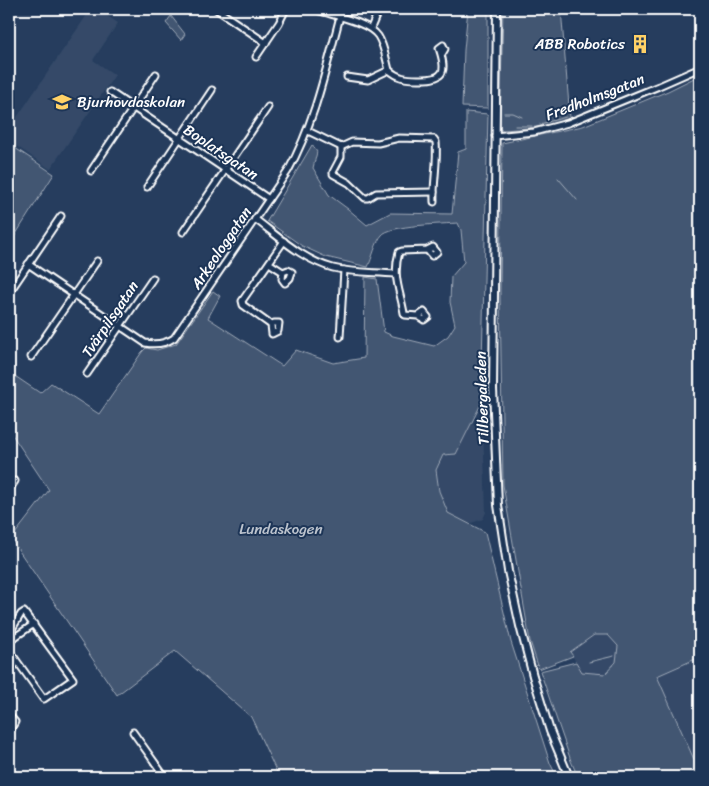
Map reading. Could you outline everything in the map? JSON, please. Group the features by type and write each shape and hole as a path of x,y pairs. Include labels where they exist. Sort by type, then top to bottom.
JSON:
{"main road":[{"name":"Tillbergaleden","path":"497,9 493,389 498,505 508,571 533,676 550,731 569,777"}],"street":[{"path":"216,9 266,43"},
{"path":"256,57 279,24 286,9"},
{"path":"318,9 372,28 379,38 389,70 403,79 433,80 442,74 442,54"},
{"name":"Arkeologgatan","path":"28,264 137,338 150,344 158,344 174,338 288,171 308,131 342,9"},
{"path":"372,28 379,9"},
{"name":"Fredholmsgatan","path":"495,136 536,131 568,123 700,68"},
{"path":"347,77 368,80 389,70"},
{"path":"91,171 156,74"},
{"path":"147,187 212,90"},
{"name":"Boplatsgatan","path":"110,92 269,199"},
{"path":"183,232 268,107"},
{"path":"308,131 341,147"},
{"path":"341,147 352,142 378,143 399,138 434,139 437,146 434,202"},
{"path":"341,147 341,157 333,172 349,183 365,198 376,193 434,192"},
{"path":"9,292 61,216"},
{"path":"256,218 284,241 316,262 344,270 395,274"},
{"path":"270,325 243,306 242,301 284,241"},
{"path":"418,316 405,315 395,274 399,252 427,250"},
{"path":"31,357 97,261"},
{"path":"269,263 283,272"},
{"path":"340,337 344,270"},
{"name":"Tvärpilsgatan","path":"87,374 152,278"},
{"path":"9,490 15,481"},
{"path":"9,634 24,612 73,679 44,699 9,650"},
{"path":"9,641 34,624"},
{"path":"9,715 15,722 9,732"},
{"path":"133,732 165,777"}],"shaded area":[{"name":"Bjurhovdaskolan","path":"91,9 97,9 118,23 93,60 115,75 50,169 9,141 9,129"},
{"path":"471,424 483,427 486,512 483,519 468,524 447,513 439,491 436,470 443,454 456,454"},
{"path":"594,635 608,635 618,646 616,662 605,674 582,672 570,652"},
{"path":"700,657 700,773 657,676"}],"green space":[{"path":"468,9 488,9 488,108 462,107"},
{"path":"503,9 561,9 570,118 553,124 500,130"},
{"path":"171,16 185,34 181,40 166,23"},
{"path":"700,75 700,657 657,676 700,773 700,777 578,777 540,671 576,662 582,672 605,674 616,662 618,646 608,635 594,635 570,652 573,656 539,669 530,641 503,485 500,292 502,143 583,126 668,91"},
{"name":"Lundaskogen","path":"466,112 488,114 482,363 483,400 456,454 443,455 436,470 439,491 448,513 485,532 511,642 550,763 557,777 279,777 251,717 175,651 117,695 11,539 49,490 9,430 9,372 40,393 51,383 99,414 142,352 146,348 157,350 176,344 213,291 220,296 208,318 282,366 296,350 333,363 364,358 365,277 377,279 384,332 434,346 448,336 455,325 450,302 451,277 464,262 461,230 458,223 406,227 387,232 378,241 368,267 326,257 302,246 267,221 312,145 317,152 313,168 329,195 367,225 390,213 452,214 458,152 466,149"},
{"path":"9,144 54,174 9,245"}],"waterway":[{"path":"504,113 513,113 522,117"},
{"path":"540,124 566,117"},
{"path":"515,126 532,126"},
{"path":"558,178 577,200"},
{"path":"589,662 614,656"}],"place":[{"name":"ABB Robotics","path":"640,44"},
{"name":"Bjurhovdaskolan","path":"62,102"}]}
